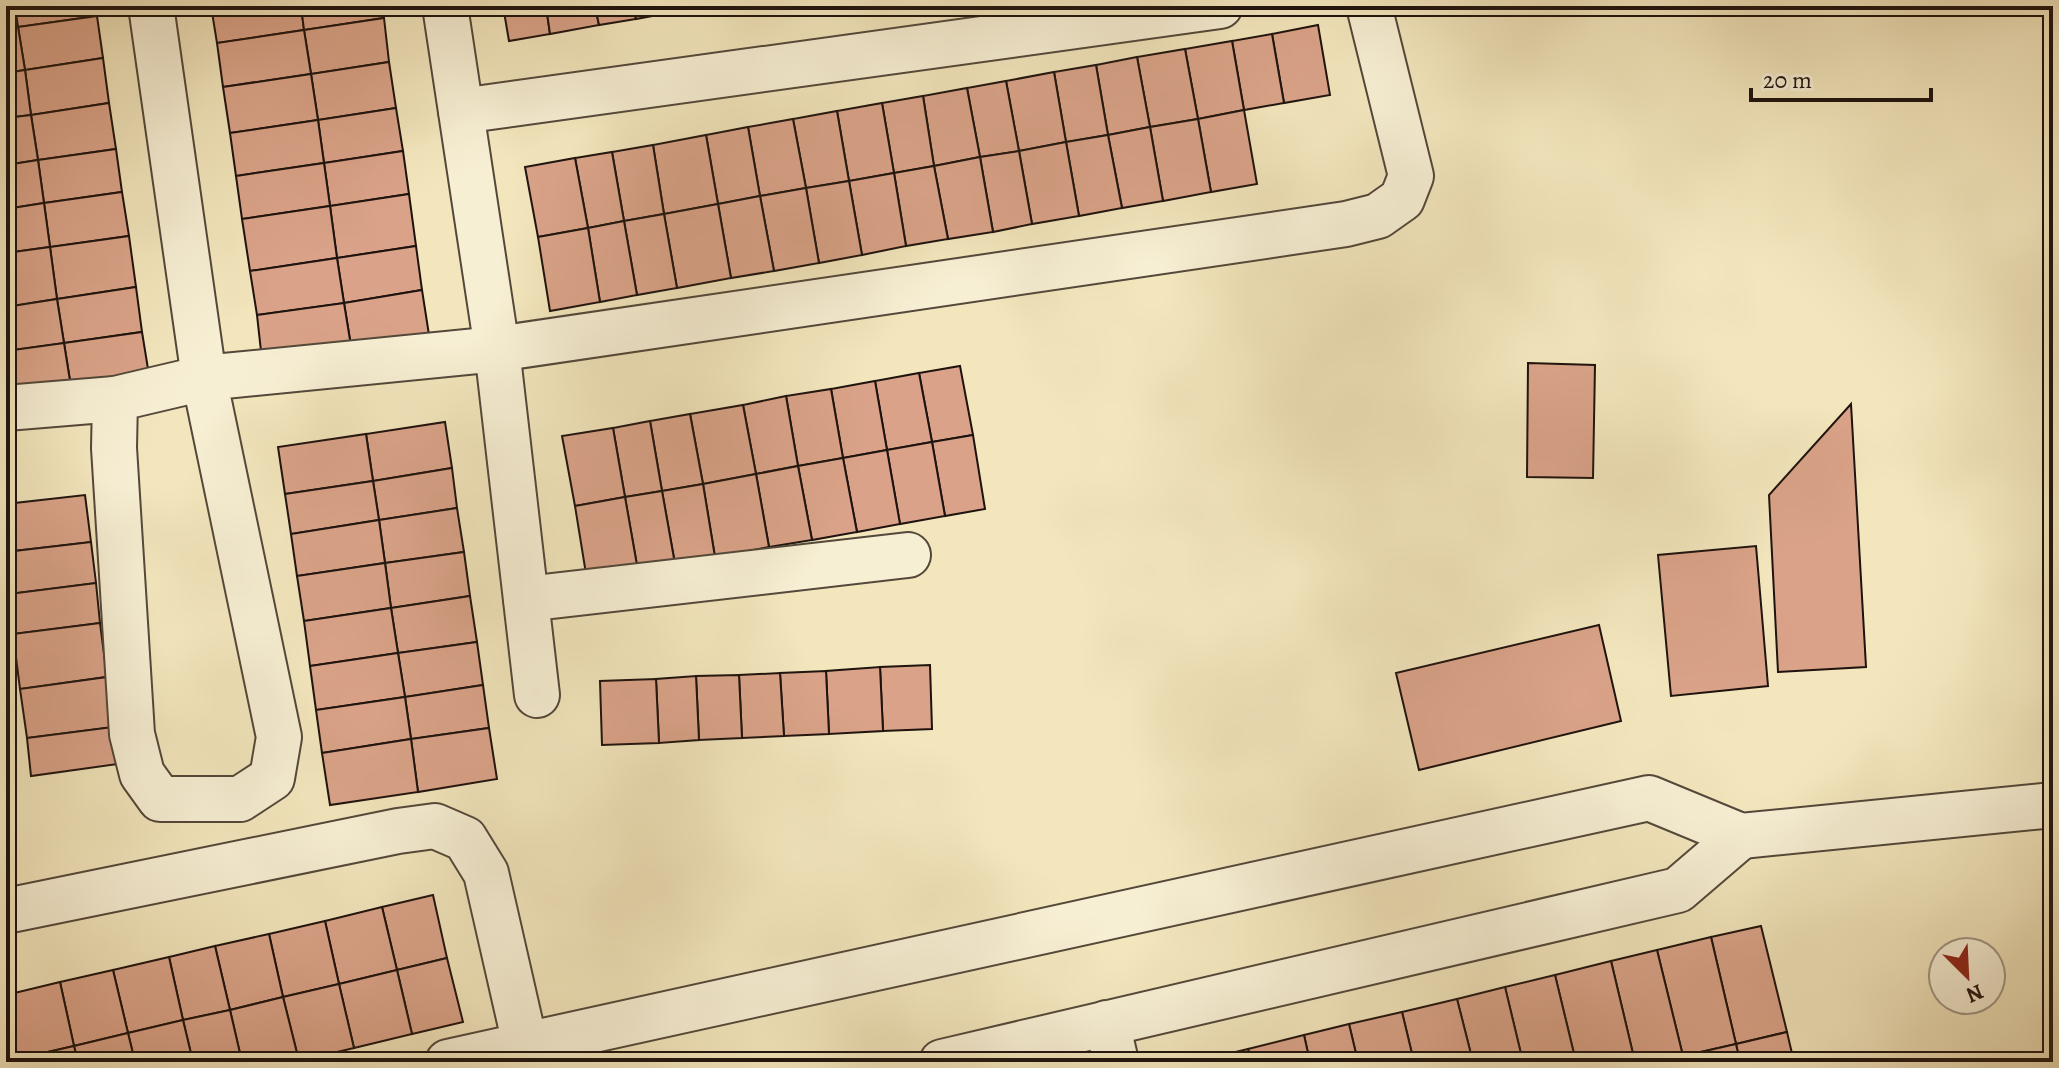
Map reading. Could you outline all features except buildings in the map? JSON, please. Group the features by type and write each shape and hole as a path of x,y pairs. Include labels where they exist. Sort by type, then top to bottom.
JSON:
{"street":[{"path":"115,399 114,448 132,734 142,774 160,799 240,799 272,778 279,737 204,378 151,6"},
{"path":"445,6 497,349 537,695"},
{"path":"461,111 1220,6"},
{"path":"6,408 115,399 204,378 497,349 1346,224 1378,216 1402,199 1411,176 1369,6"},
{"path":"526,599 908,555"},
{"path":"448,1062 1649,798 1741,836 2053,805"},
{"path":"6,911 435,826 465,839 486,873 525,1044"},
{"path":"942,1062 1111,1042 1678,890 1741,836"}]}
